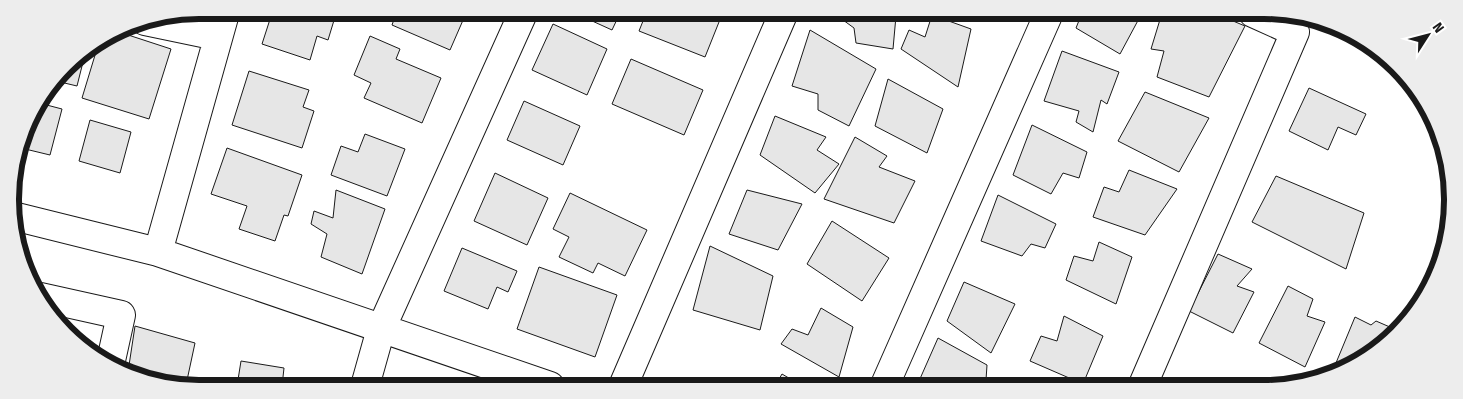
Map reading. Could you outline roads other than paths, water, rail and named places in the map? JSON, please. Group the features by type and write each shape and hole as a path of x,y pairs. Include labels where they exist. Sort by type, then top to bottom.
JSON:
{"street":[{"path":"158,252 223,19"},
{"path":"368,380 381,329 520,19"},
{"path":"626,380 781,19"},
{"path":"887,380 1046,19"},
{"path":"1145,380 1295,32 1266,19"},
{"path":"158,24 217,36"},
{"path":"20,218 158,252 532,380"},
{"path":"48,299 121,315 112,358"}]}
